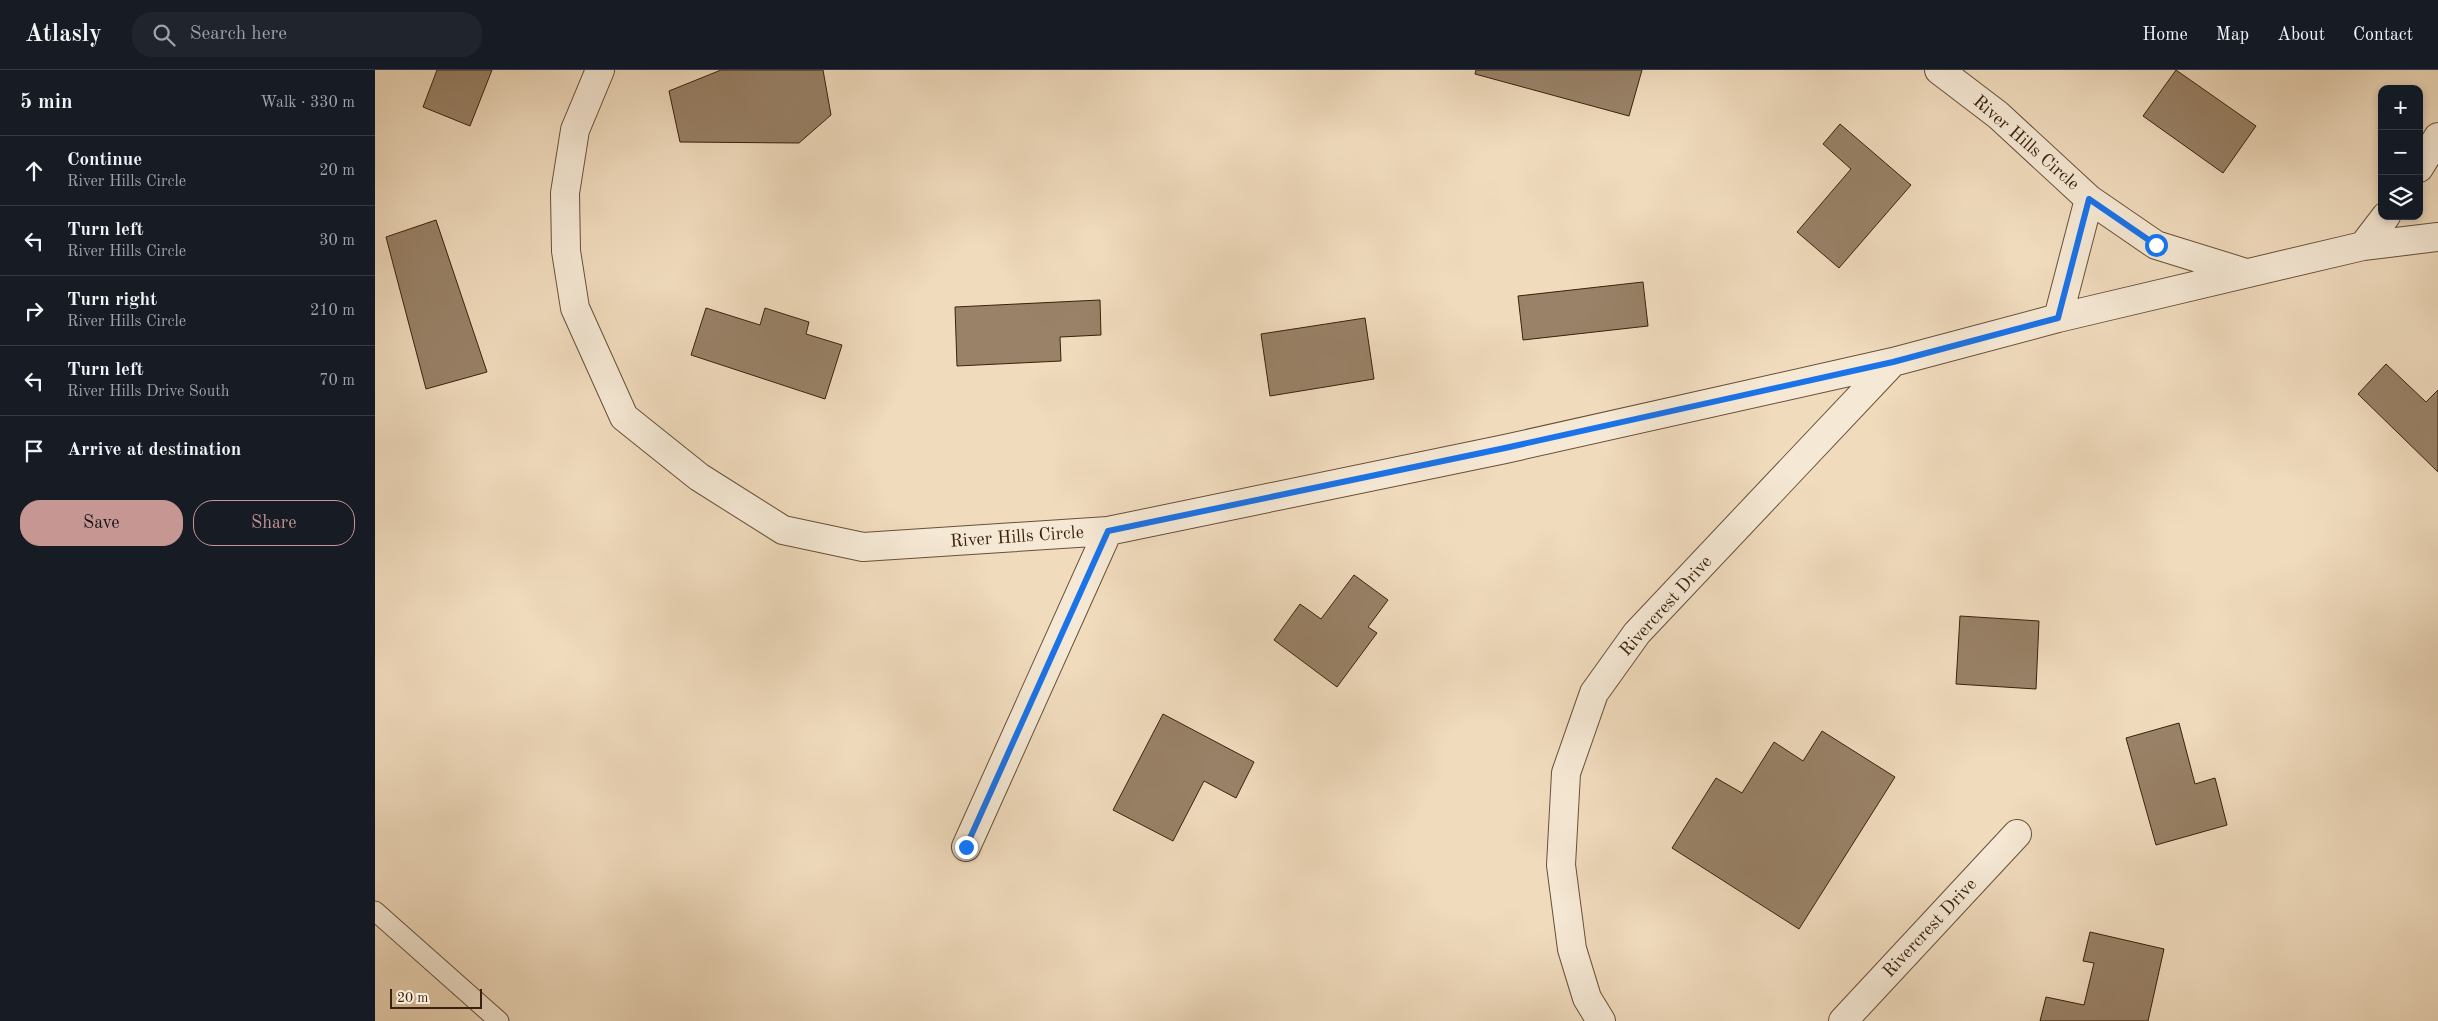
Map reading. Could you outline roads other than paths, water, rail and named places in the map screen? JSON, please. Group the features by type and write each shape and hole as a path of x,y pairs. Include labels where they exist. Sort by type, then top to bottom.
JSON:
{"street":[{"name":"River Hills Circle","path":"600,70 575,130 565,193 565,251 575,308 624,417 699,476 783,530 863,547 1108,531 1505,448 1893,362 2058,318 2363,246 2438,237"},
{"name":"River Hills Circle","path":"1939,70 1997,115 2089,199 2156,245 2246,273"},
{"path":"2423,161 2438,137"},
{"name":"River Hills Circle","path":"2058,318 2089,199"},
{"path":"2363,246 2383,220"},
{"name":"Rivercrest Drive","path":"1601,1021 1587,998 1572,948 1561,865 1566,773 1594,693 1637,633 1893,362"},
{"path":"966,847 1108,531"},
{"name":"Rivercrest Drive","path":"1843,1021 2017,834"}],"lane":[{"path":"375,911 499,1021"}]}
